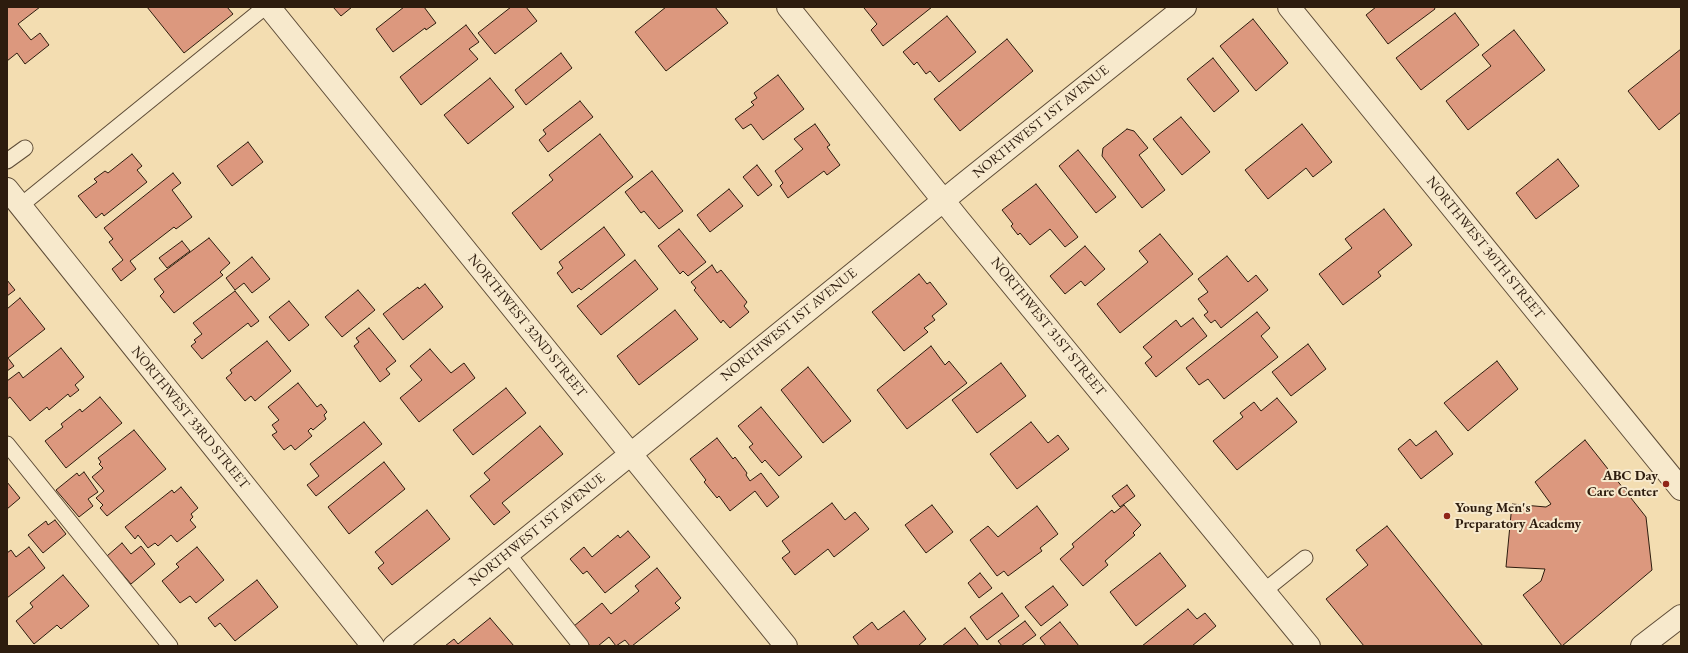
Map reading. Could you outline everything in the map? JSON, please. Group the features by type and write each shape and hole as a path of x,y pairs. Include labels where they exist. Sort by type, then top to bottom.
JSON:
{"street":[{"name":"NORTHWEST 32ND STREET","path":"269,7 786,646"},
{"name":"NORTHWEST 31ST STREET","path":"788,7 943,200 1309,646"},
{"name":"NORTHWEST 1ST AVENUE","path":"394,646 943,200 1185,7"},
{"name":"NORTHWEST 30TH STREET","path":"1289,7 1681,489"},
{"name":"NORTHWEST 33RD STREET","path":"14,198 373,646"},
{"path":"1642,646 1681,616"}],"lane":[{"path":"14,198 265,7"},
{"path":"7,161 25,148"},
{"path":"7,444 170,646"},
{"path":"508,554 581,646"},
{"path":"1264,591 1305,558"}],"building":[{"path":"7,7 40,7 18,24 31,40 40,33 49,45 25,64 17,53 7,61"},
{"path":"147,7 227,7 233,14 184,53"},
{"path":"333,7 352,7 341,16"},
{"path":"404,7 424,7 436,23 426,30 425,28 393,52 376,29"},
{"path":"511,7 526,7 537,21 495,54 478,33"},
{"path":"666,7 715,7 728,23 666,71 635,32"},
{"path":"932,7 883,46 871,30 877,24 864,8"},
{"path":"1376,7 1434,7 1435,9 1388,44 1366,15"},
{"path":"1455,13 1479,45 1421,90 1396,58"},
{"path":"947,16 976,52 939,82 930,71 926,74 917,62 914,65 903,52"},
{"path":"1253,19 1288,63 1256,91 1220,46"},
{"path":"466,25 479,42 469,49 478,59 421,105 400,77"},
{"path":"1514,30 1545,70 1468,130 1446,101 1491,66 1482,55"},
{"path":"1007,39 1033,71 960,131 934,99"},
{"path":"1681,49 1681,112 1659,130 1628,91"},
{"path":"561,53 572,68 526,105 515,90"},
{"path":"1213,58 1239,91 1214,112 1187,79"},
{"path":"778,75 804,109 763,140 751,124 743,129 735,119 754,105 751,102 757,98 754,93"},
{"path":"490,78 514,107 468,144 444,115"},
{"path":"580,101 593,117 548,152 539,140 546,134 543,130"},
{"path":"1181,117 1210,152 1182,175 1153,139"},
{"path":"815,124 830,145 827,147 840,165 827,175 824,171 788,198 780,186 783,183 775,171 803,149 794,139"},
{"path":"1302,124 1332,162 1313,177 1306,168 1268,199 1245,170"},
{"path":"1127,129 1134,131 1148,148 1139,155 1165,190 1142,208 1102,156 1103,148"},
{"path":"600,134 633,177 541,250 512,213 553,180 549,175"},
{"path":"248,142 263,162 232,186 217,166"},
{"path":"1078,150 1116,197 1096,213 1059,166"},
{"path":"132,154 142,166 137,170 147,182 104,216 102,213 96,218 78,196 97,182 94,179 105,171 108,173"},
{"path":"1558,159 1579,186 1536,219 1516,193"},
{"path":"757,165 772,185 758,196 743,177"},
{"path":"652,171 683,211 659,229 644,211 641,213 625,192"},
{"path":"173,173 181,183 172,190 192,217 176,229 174,227 130,261 136,269 121,281 112,269 123,260 109,242 113,239 104,228"},
{"path":"1036,184 1078,237 1065,247 1050,229 1030,245 1020,233 1018,235 1011,226 1013,224 1002,210"},
{"path":"729,189 743,206 710,232 697,215"},
{"path":"1384,209 1412,245 1378,272 1381,276 1343,305 1319,274 1352,248 1345,239"},
{"path":"604,227 625,255 581,290 579,288 572,293 557,273 563,268 559,262"},
{"path":"679,229 706,262 688,276 683,271 680,274 658,246"},
{"path":"1160,234 1193,274 1120,333 1097,304 1148,262 1139,251"},
{"path":"209,238 230,263 220,272 223,275 174,313 160,296 164,292 154,279"},
{"path":"182,241 190,251 167,268 159,258"},
{"path":"1085,246 1105,269 1085,286 1081,281 1065,294 1050,276"},
{"path":"1227,256 1248,282 1256,275 1268,290 1221,328 1215,320 1211,323 1204,315 1208,312 1198,299 1208,292 1198,279"},
{"path":"252,257 270,279 252,293 244,283 235,290 226,278"},
{"path":"635,260 658,289 601,335 577,306"},
{"path":"712,265 717,273 721,270 747,302 744,306 749,312 730,328 723,320 721,323 694,290 696,288 691,282"},
{"path":"919,274 927,284 930,282 947,304 932,316 935,320 924,328 928,332 904,351 872,312"},
{"path":"7,280 15,290 7,296"},
{"path":"425,284 443,307 403,340 383,314 418,287 419,289"},
{"path":"358,290 375,310 342,337 325,317"},
{"path":"235,291 259,321 251,327 248,323 202,359 191,346 196,342 194,340 202,334 193,323"},
{"path":"20,298 45,329 8,358 14,366 7,371 7,309"},
{"path":"289,301 309,325 289,341 269,317"},
{"path":"675,310 698,339 639,385 617,356"},
{"path":"1257,312 1270,328 1261,336 1278,357 1224,399 1208,379 1199,385 1186,368"},
{"path":"1193,318 1207,336 1156,377 1145,363 1152,357 1143,347 1176,320 1181,327"},
{"path":"369,328 396,361 386,369 390,374 380,382 354,346 359,342 356,338"},
{"path":"267,341 291,371 255,401 251,396 245,401 226,378 232,373 230,370"},
{"path":"1308,344 1326,369 1291,396 1272,372"},
{"path":"931,346 945,365 949,361 967,383 907,429 877,390"},
{"path":"61,348 84,377 75,385 79,390 70,397 68,394 49,410 47,407 30,421 10,397 7,399 7,381 19,372 23,378"},
{"path":"430,349 451,373 464,363 475,378 419,422 400,398 422,380 410,366"},
{"path":"1497,361 1518,389 1468,431 1444,403"},
{"path":"1001,363 1026,396 977,433 952,400"},
{"path":"808,367 851,421 823,443 781,390"},
{"path":"298,383 317,407 321,404 327,412 324,415 326,419 313,430 311,428 308,431 312,436 295,450 291,445 284,450 272,435 277,432 272,425 279,420 268,407"},
{"path":"506,388 526,413 473,455 453,430"},
{"path":"100,397 122,423 66,468 45,441 63,427 61,424 80,409 82,412"},
{"path":"1277,398 1297,422 1237,470 1213,441 1243,417 1240,413 1254,402 1261,411"},
{"path":"761,407 802,457 779,476 765,460 762,463 749,447 753,444 738,426"},
{"path":"364,422 382,444 316,496 307,485 319,476 310,464"},
{"path":"1031,422 1048,443 1058,435 1069,449 1017,489 990,454"},
{"path":"540,426 563,454 502,503 510,512 494,525 470,496 490,480 484,473"},
{"path":"134,430 166,469 107,516 100,508 103,505 96,498 104,491 92,477 103,468 99,464 101,462 98,458"},
{"path":"1436,431 1453,454 1421,479 1398,449 1410,439 1416,446"},
{"path":"717,438 733,459 735,457 747,473 746,475 750,481 761,473 779,497 767,507 755,491 730,511 719,496 717,498 704,482 706,480 690,459"},
{"path":"1585,440 1646,517 1652,570 1562,646 1523,595 1541,581 1545,569 1506,567 1512,504 1546,507 1551,504 1535,482"},
{"path":"384,462 405,489 349,534 328,507"},
{"path":"84,472 98,492 88,499 93,506 79,517 56,490 77,473 79,476"},
{"path":"7,482 20,498 7,509"},
{"path":"1127,485 1135,496 1120,507 1112,496"},
{"path":"181,487 198,508 191,514 193,517 190,520 196,527 177,542 171,535 158,546 155,543 148,548 138,535 135,539 125,527 172,490 174,493"},
{"path":"832,503 845,520 855,512 869,529 834,557 828,549 795,575 782,558 790,552 782,541"},
{"path":"932,505 953,532 926,553 905,525"},
{"path":"1124,505 1141,525 1133,533 1135,535 1105,561 1108,565 1083,586 1060,559 1074,547 1072,544 1112,510 1114,513"},
{"path":"1037,506 1058,534 1040,548 1042,551 1008,576 1004,571 997,576 970,540 988,526 998,537"},
{"path":"427,510 450,539 392,585 378,568 384,563 375,552"},
{"path":"55,520 66,534 43,553 28,535 46,521 48,525"},
{"path":"1387,526 1483,646 1364,646 1326,599 1368,565 1356,550"},
{"path":"628,531 650,557 605,593 587,571 583,574 570,559 584,547 592,557 618,535 620,538"},
{"path":"122,543 131,554 141,546 155,564 131,584 107,556"},
{"path":"29,547 45,568 7,598 7,553 11,550 16,557"},
{"path":"197,547 224,580 196,603 190,596 180,603 162,581 179,567 176,564"},
{"path":"1160,553 1186,586 1136,626 1110,592"},
{"path":"657,568 681,598 675,603 680,608 632,646 630,646 625,640 616,646 609,637 598,646 590,646 574,626 602,603 611,614 639,591 635,586"},
{"path":"980,573 992,588 979,598 968,583"},
{"path":"63,575 89,606 61,629 57,625 34,644 16,621 33,607 30,603"},
{"path":"257,580 278,607 235,641 220,623 215,627 208,618"},
{"path":"1053,586 1068,605 1041,626 1025,607"},
{"path":"1002,593 1019,616 987,640 970,617"},
{"path":"1188,609 1197,619 1205,613 1216,626 1192,646 1142,646"},
{"path":"904,611 926,639 918,646 859,646 853,637 872,622 878,630"},
{"path":"490,618 514,646 445,646 454,639 458,644"},
{"path":"1025,621 1036,635 1021,646 1002,646 998,641"},
{"path":"1060,622 1079,646 1046,646 1040,638"},
{"path":"965,628 979,646 942,646"}],"place":[{"name":"ABC Day Care Center","path":"1666,484"},
{"name":"Young Men's Preparatory Academy","path":"1447,516"}]}
